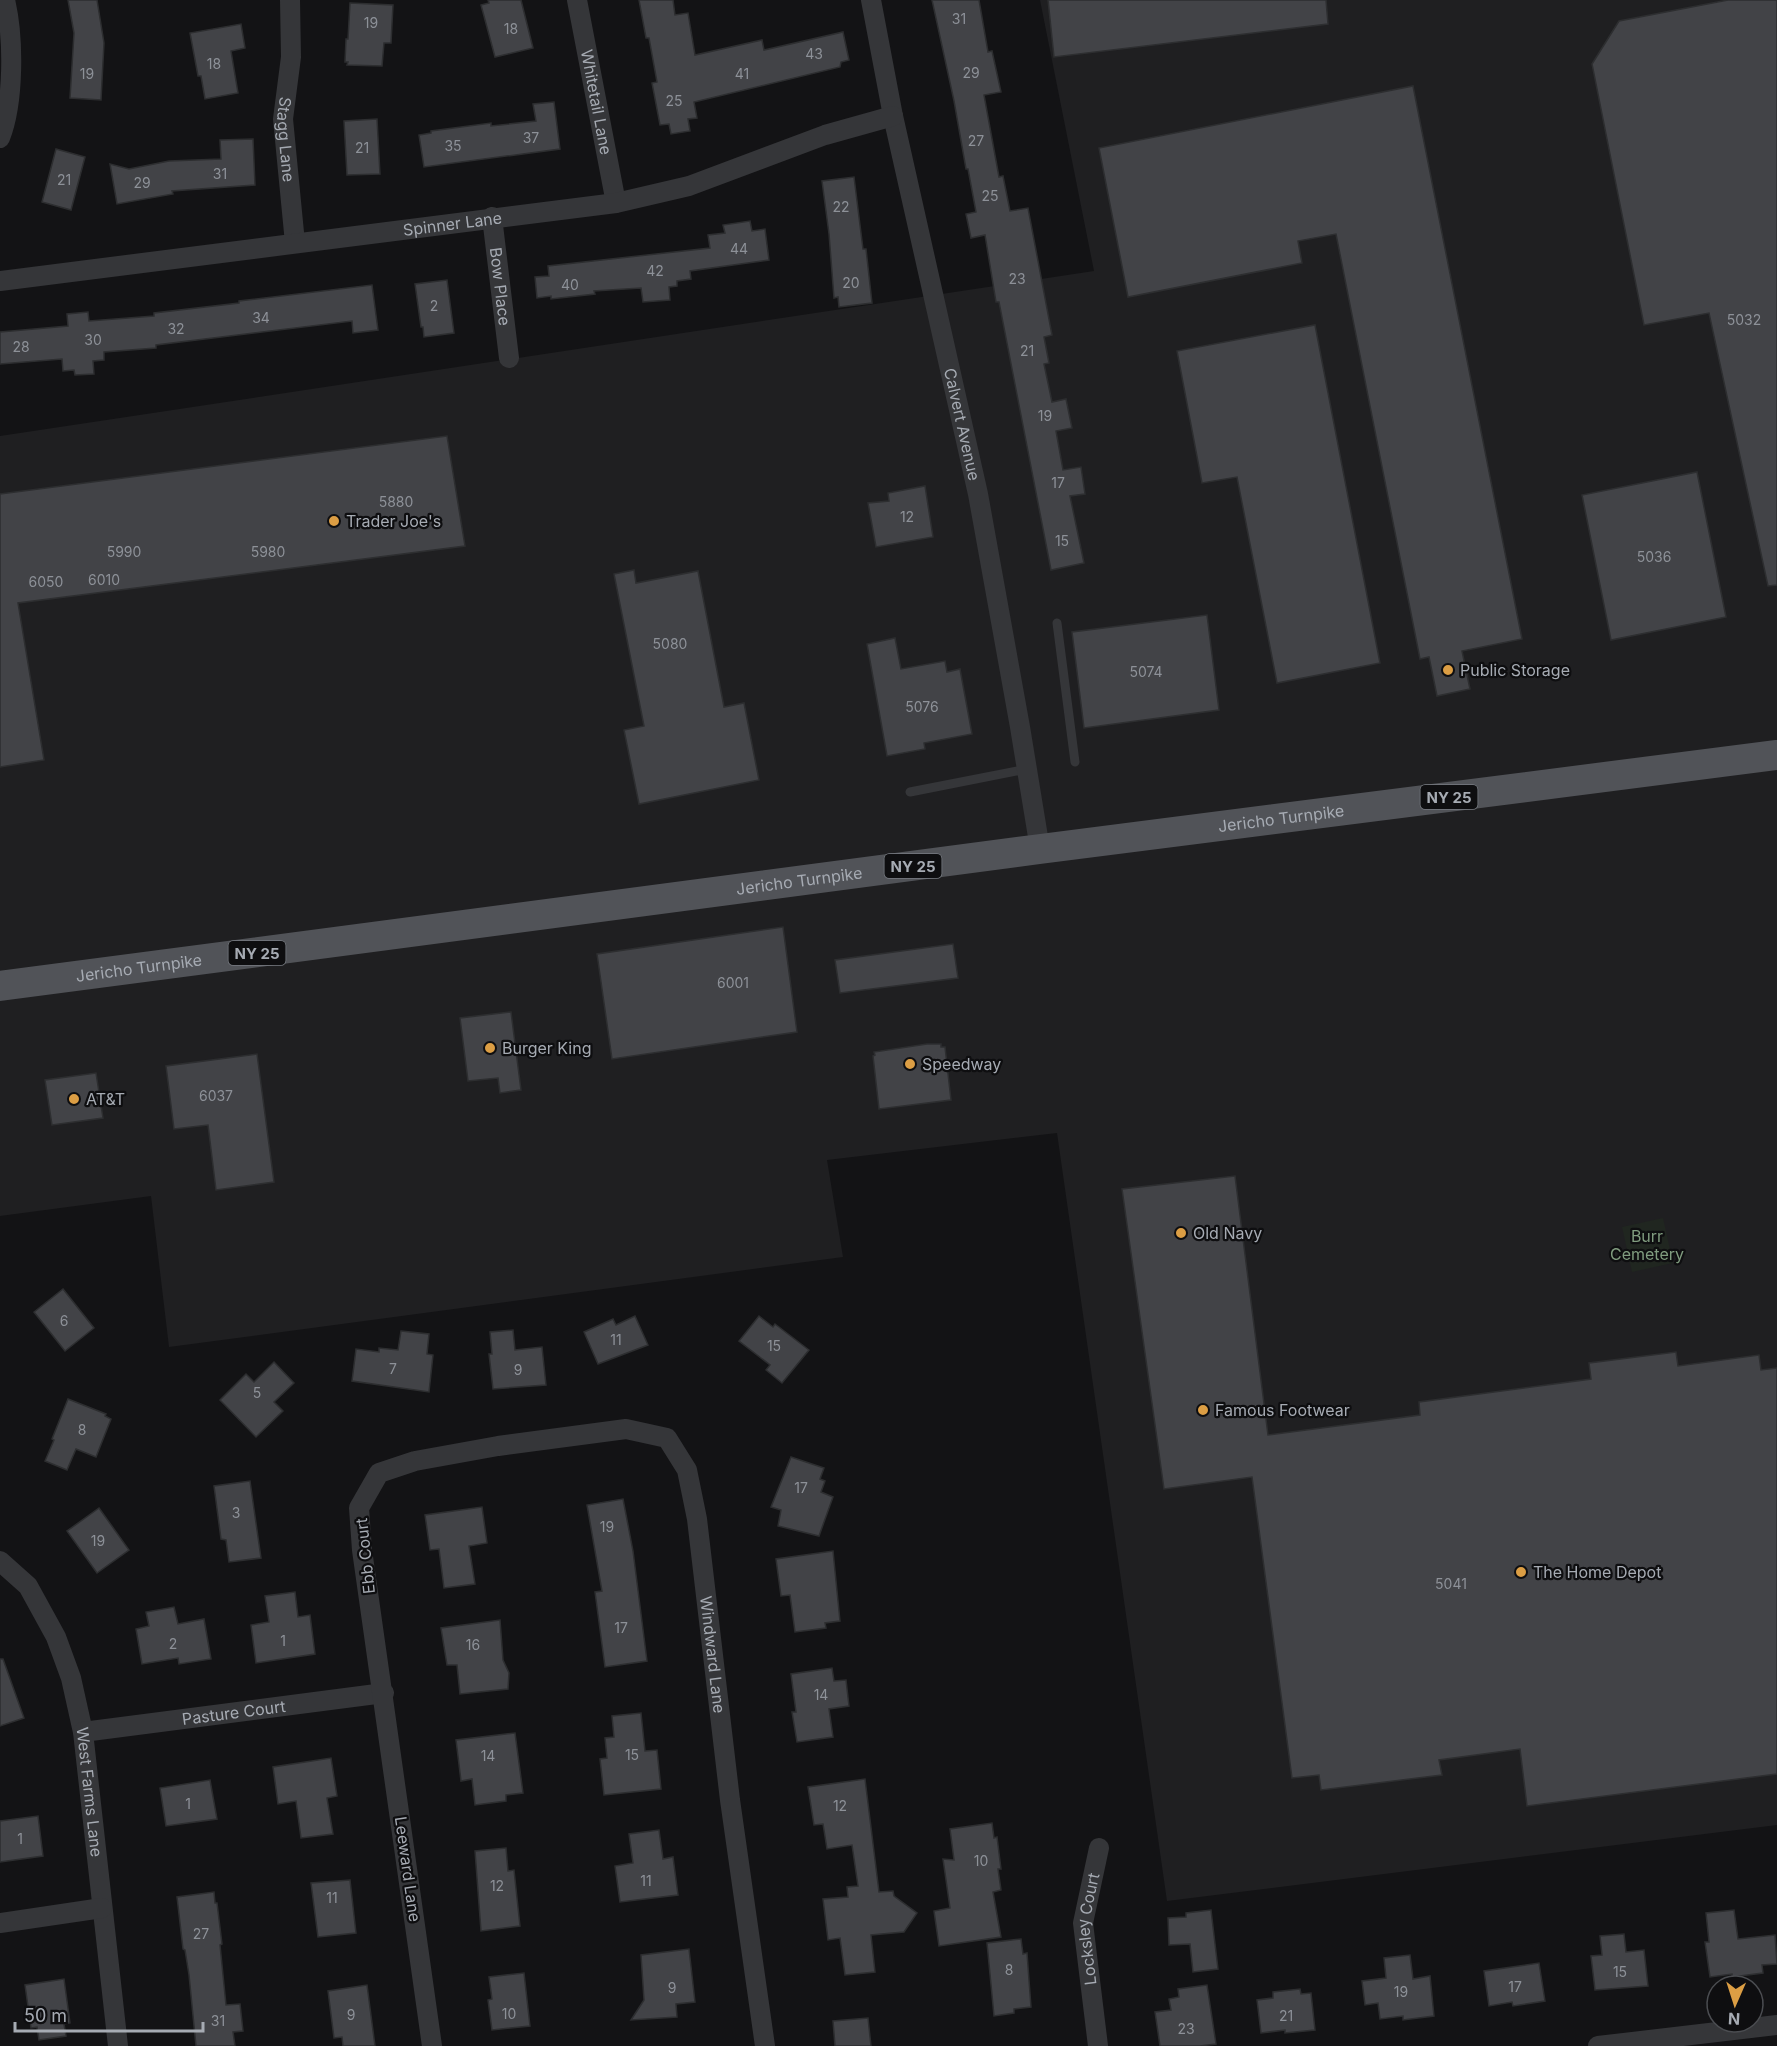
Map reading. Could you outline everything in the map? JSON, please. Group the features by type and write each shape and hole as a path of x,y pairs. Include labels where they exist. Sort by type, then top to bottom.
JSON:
{"main road":[{"name":"Jericho Turnpike","path":"0,987 1040,849 1777,755"}],"street":[{"name":"Stagg Lane","path":"290,0 291,57 283,119 296,243"},
{"name":"Whitetail Lane","path":"578,0 616,203"},
{"name":"Calvert Avenue","path":"871,0 893,116 978,494 1040,849"},
{"path":"0,138 5,126 12,76 4,6"},
{"name":"Spinner Lane","path":"0,281 616,203 689,186 825,135 893,116"},
{"name":"Bow Place","path":"492,217 509,358"},
{"name":"Windward Lane","path":"498,1446 627,1429 667,1438 687,1470 697,1519 730,1800 765,2046"},
{"name":"Ebb Court","path":"384,1693 362,1550 359,1508 379,1473 415,1461 498,1446"},
{"name":"West Farms Lane","path":"0,1561 28,1586 56,1637 71,1678 83,1732 118,2046"},
{"name":"Pasture Court","path":"83,1732 384,1693"},
{"name":"Leeward Lane","path":"384,1693 432,2046"},
{"name":"Locksley Court","path":"1098,2046 1083,1923 1099,1848"},
{"path":"0,1923 102,1908"},
{"path":"1598,2046 1777,2025"}],"lane":[{"path":"1058,623 1075,762"},
{"path":"910,792 1027,769"}],"shaded area":[{"path":"1040,0 1777,0 1777,1825 1167,1901 1057,1133 827,1160 843,1257 169,1347 151,1196 0,1216 0,436 1094,271"}],"green space":[{"name":"Burr Cemetery","path":"1663,1218 1673,1263 1632,1272 1622,1227"}],"building":[{"path":"68,0 97,0 104,43 101,100 70,98 74,33"},
{"path":"488,0 521,0 533,48 495,57 481,5 489,3"},
{"path":"639,0 673,0 675,15 688,13 695,55 762,40 764,50 843,32 849,60 841,62 840,67 694,102 697,118 688,119 690,131 671,134 669,124 660,125 652,83 657,82"},
{"path":"932,0 979,0 988,52 992,51 1001,92 984,95 999,177 1003,176 1010,211 1028,208 1052,335 1044,337 1049,363 1044,364 1052,402 1066,399 1072,428 1056,431 1063,470 1081,467 1085,494 1070,496 1084,563 1051,570 999,302 996,302 985,235 971,238 966,214 976,212"},
{"path":"1048,0 1326,0 1328,24 1054,57"},
{"path":"1728,0 1777,0 1777,585 1768,586 1709,313 1644,325 1592,64 1619,21"},
{"path":"350,3 393,5 391,43 384,43 382,66 347,65 348,62 345,62"},
{"path":"241,24 245,48 231,51 238,93 205,99 190,33"},
{"path":"1413,86 1522,639 1462,651 1470,689 1437,696 1429,657 1420,659 1336,234 1298,241 1302,263 1128,297 1099,148"},
{"path":"554,102 560,149 424,167 419,135 431,133 431,131 491,123 491,126 536,121 533,104"},
{"path":"377,119 380,174 347,175 344,121"},
{"path":"253,139 255,185 172,191 173,194 117,204 110,164 129,169 169,161 221,159 220,140"},
{"path":"56,149 85,157 71,210 42,202"},
{"path":"854,177 872,303 839,307 838,297 834,298 822,181"},
{"path":"750,221 752,231 765,229 769,260 690,271 691,279 677,281 677,286 669,287 670,300 643,302 641,288 594,291 595,294 551,299 551,296 537,298 535,277 549,276 548,266 710,248 708,235 725,233 723,225"},
{"path":"447,280 454,333 424,337 415,284"},
{"path":"372,285 378,330 353,333 352,321 156,345 156,348 104,352 104,360 93,361 94,374 75,375 74,370 63,371 62,359 0,364 0,332 68,326 67,314 88,312 89,321 154,316 154,313"},
{"path":"1315,325 1380,663 1277,683 1237,477 1202,483 1177,351"},
{"path":"447,436 465,546 18,603 44,760 0,767 0,494"},
{"path":"1697,472 1726,617 1611,640 1582,495"},
{"path":"925,486 933,537 876,547 868,503 889,501 888,493"},
{"path":"634,570 636,583 698,571 724,707 744,703 759,780 639,804 624,730 644,726 614,574"},
{"path":"1207,615 1219,710 1084,728 1072,632"},
{"path":"895,638 901,669 945,661 947,672 960,669 972,734 924,743 925,749 887,756 867,644"},
{"path":"783,927 797,1032 612,1059 597,954"},
{"path":"953,944 958,978 840,993 835,960"},
{"name":"Burger King","path":"511,1012 521,1090 500,1093 498,1078 468,1081 460,1018"},
{"path":"941,1044 941,1047 945,1047 951,1100 879,1109 874,1052"},
{"path":"257,1054 274,1182 216,1190 208,1125 174,1129 166,1066"},
{"name":"AT&T","path":"96,1073 103,1118 52,1125 45,1080"},
{"name":"The Home Depot","path":"1235,1176 1268,1435 1420,1415 1419,1402 1591,1379 1589,1363 1676,1352 1678,1366 1759,1355 1761,1370 1777,1368 1777,1774 1527,1806 1520,1749 1439,1760 1442,1775 1321,1790 1319,1775 1292,1778 1252,1477 1164,1489 1122,1189"},
{"path":"63,1289 94,1328 65,1351 34,1312"},
{"path":"635,1316 648,1345 598,1364 584,1332 613,1319 616,1325"},
{"path":"759,1316 773,1327 775,1324 809,1350 782,1383 766,1370 770,1365 739,1341"},
{"path":"513,1330 515,1350 542,1347 546,1385 493,1389 489,1354 492,1354 490,1332"},
{"path":"401,1331 429,1334 427,1354 433,1355 429,1392 352,1381 356,1349 379,1352 379,1348 398,1350"},
{"path":"274,1362 294,1383 274,1402 283,1411 256,1437 220,1400 246,1374 254,1382"},
{"path":"68,1399 106,1414 105,1416 111,1419 96,1457 76,1449 67,1470 45,1461"},
{"path":"791,1457 824,1468 820,1479 825,1481 821,1492 833,1497 819,1536 778,1526 781,1510 771,1507"},
{"path":"250,1481 261,1558 229,1562 226,1540 221,1539 214,1486"},
{"path":"623,1499 633,1551 647,1661 605,1667 595,1592 602,1591 587,1505"},
{"path":"482,1507 487,1543 469,1546 475,1584 444,1588 439,1549 430,1550 425,1515"},
{"path":"99,1508 129,1550 97,1573 67,1531"},
{"path":"833,1551 840,1621 825,1623 826,1628 795,1632 790,1595 781,1596 776,1559"},
{"path":"295,1592 298,1617 310,1615 315,1654 256,1663 251,1625 269,1622 265,1596"},
{"path":"174,1607 178,1624 204,1619 211,1659 179,1664 178,1658 142,1664 136,1629 149,1626 146,1612"},
{"path":"500,1620 503,1660 509,1673 508,1689 460,1694 457,1665 447,1665 441,1628"},
{"path":"0,1659 3,1659 24,1718 0,1726"},
{"path":"832,1668 834,1681 846,1680 849,1706 829,1709 833,1737 797,1742 792,1712 796,1712 791,1674"},
{"path":"641,1713 645,1751 657,1750 661,1789 604,1795 600,1759 607,1758 605,1738 614,1737 612,1716"},
{"path":"515,1733 523,1793 506,1795 506,1801 475,1805 472,1779 461,1781 456,1740"},
{"path":"331,1758 337,1796 327,1798 333,1834 301,1838 296,1801 278,1804 273,1767"},
{"path":"865,1779 879,1892 893,1891 894,1896 917,1913 904,1932 871,1935 875,1972 845,1975 840,1938 828,1940 823,1899 848,1897 847,1887 858,1886 852,1845 827,1849 823,1824 814,1825 808,1787"},
{"path":"210,1780 217,1819 166,1826 160,1788"},
{"path":"38,1816 43,1856 0,1862 0,1821"},
{"path":"992,1823 994,1838 997,1837 1001,1869 998,1869 1001,1890 993,1892 1001,1937 939,1946 934,1911 950,1908 943,1859 954,1860 950,1829"},
{"path":"659,1830 663,1859 673,1857 678,1895 620,1902 615,1866 633,1863 629,1834"},
{"path":"506,1848 508,1871 514,1870 520,1926 481,1931 475,1851"},
{"path":"350,1880 356,1933 318,1937 311,1883"},
{"path":"214,1892 222,1944 220,1945 226,2005 240,2004 243,2031 233,2032 235,2046 196,2046 189,1975 183,1949 177,1897"},
{"path":"1211,1910 1218,1969 1193,1972 1190,1944 1169,1945 1168,1918 1186,1917 1186,1913"},
{"path":"1734,1910 1738,1939 1775,1935 1777,1964 1762,1965 1763,1973 1710,1974 1705,1942 1709,1942 1706,1913"},
{"path":"1624,1934 1626,1952 1644,1950 1648,1986 1595,1990 1591,1956 1602,1955 1600,1936"},
{"path":"1021,1939 1023,1954 1027,1953 1031,2007 1014,2009 1014,2013 994,2016 987,1943"},
{"path":"689,1949 695,2002 676,2004 677,2017 631,2020 644,2000 641,1955"},
{"path":"1410,1955 1413,1979 1430,1976 1434,2016 1403,2020 1403,2016 1380,2019 1378,2003 1365,2005 1362,1981 1386,1978 1384,1958"},
{"path":"1539,1963 1545,2001 1513,2006 1512,2002 1489,2006 1484,1971"},
{"path":"524,1973 530,2026 492,2030 488,2000 492,1999 489,1977"},
{"path":"64,1979 70,2023 64,2024 66,2036 39,2040 37,2027 31,2028 25,1985"},
{"path":"367,1985 375,2046 343,2046 342,2037 334,2038 328,1991"},
{"path":"1207,1985 1216,2044 1160,2046 1155,2012 1171,2010 1169,1999 1179,1997 1178,1989"},
{"path":"1300,1989 1301,1994 1311,1993 1315,2030 1261,2033 1257,2000 1273,1998 1273,1992"},
{"path":"868,2018 871,2046 835,2046 833,2021"}],"place":[{"name":"Trader Joe's","path":"334,521"},
{"name":"Public Storage","path":"1448,670"},
{"name":"Burger King","path":"490,1048"},
{"name":"Speedway","path":"910,1064"},
{"name":"AT&T","path":"74,1099"},
{"name":"Old Navy","path":"1181,1233"},
{"name":"Famous Footwear","path":"1203,1410"},
{"name":"The Home Depot","path":"1521,1572"}]}
